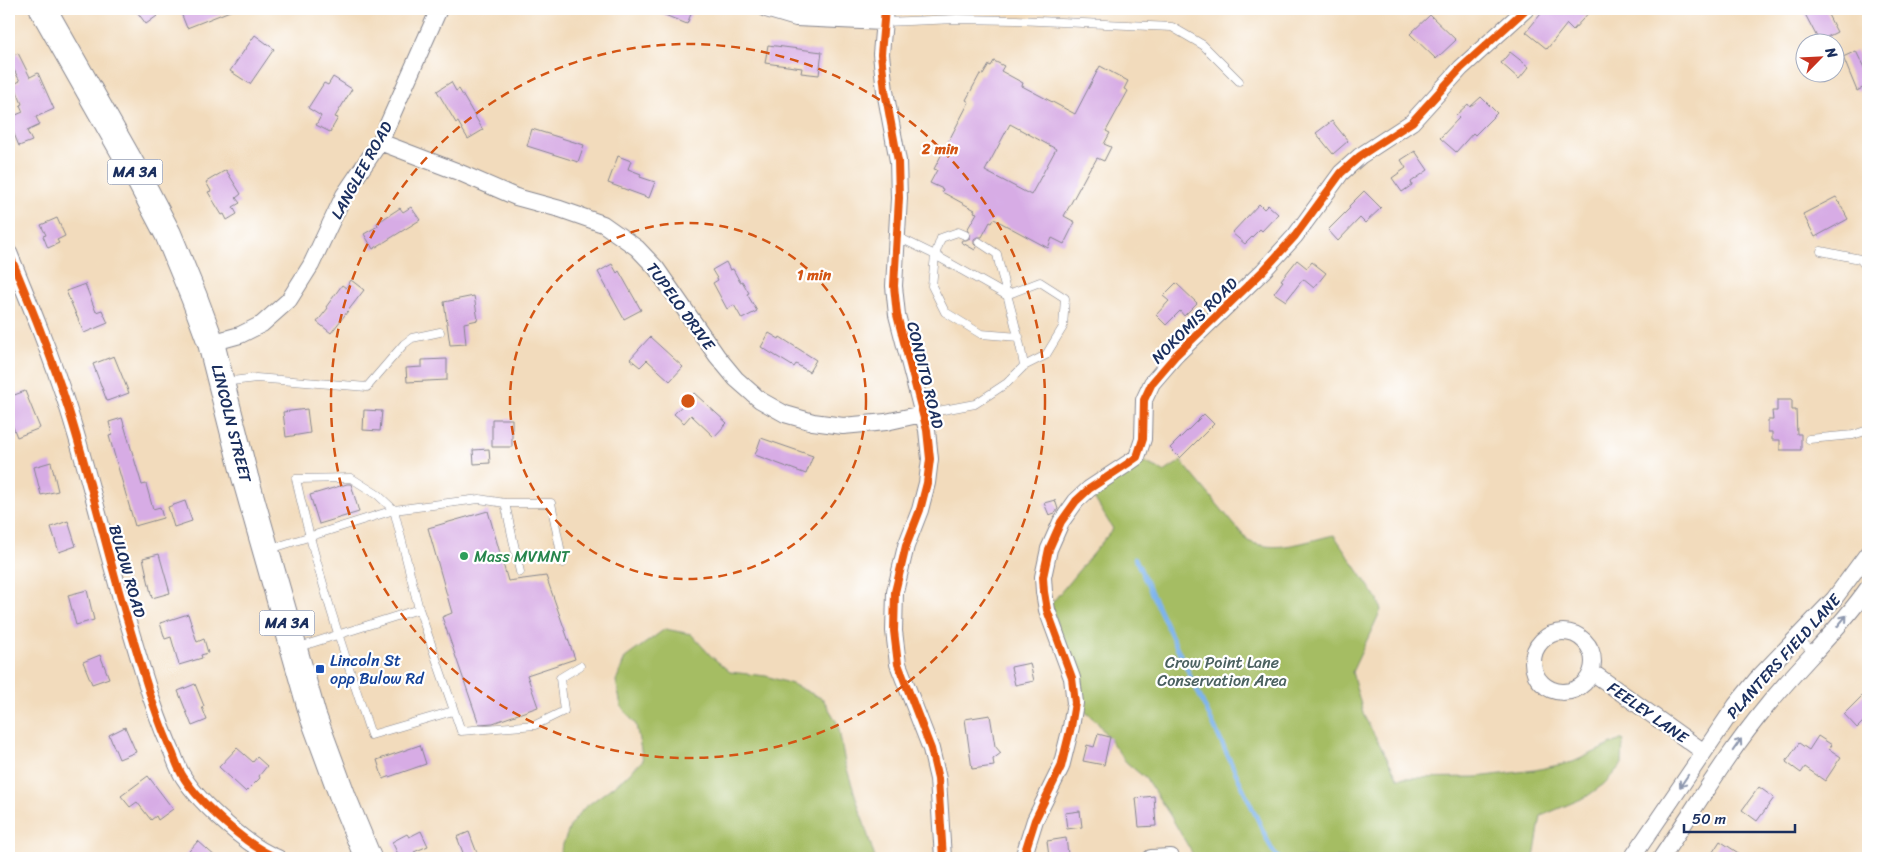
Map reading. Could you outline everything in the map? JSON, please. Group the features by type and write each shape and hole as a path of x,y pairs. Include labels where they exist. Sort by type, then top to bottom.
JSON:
{"main road":[{"name":"LINCOLN STREET","path":"43,9 90,89 168,234 211,343 245,477 314,716 344,800 368,858"}],"street":[{"name":"LANGLEE ROAD","path":"211,343 240,335 262,324 289,300 311,265 344,195 380,142 439,9"},
{"path":"766,9 796,18 884,15"},
{"name":"NOKOMIS ROAD","path":"1024,858 1036,820 1061,767 1075,704 1072,678 1049,615 1044,592 1043,577 1049,549 1061,522 1076,501 1089,488 1132,461 1136,456 1143,439 1144,400 1152,383 1176,355 1263,271 1289,243 1338,177 1365,152 1406,128 1461,68 1526,9"},
{"name":"CONDITO ROAD","path":"884,15 881,54 885,91 898,161 899,198 894,286 897,315 927,430 930,459 927,483 906,546 895,592 894,631 898,664 931,749 938,779 943,858"},
{"name":"TUPELO DRIVE","path":"380,142 456,171 516,197 560,209 603,224 637,248 656,268 716,356 736,379 760,400 785,414 813,422 843,426 886,422 922,414"},
{"name":"BULOW ROAD","path":"9,253 37,321 68,409 116,582 162,730 184,778 223,822 244,839 273,858"},
{"name":"PLANTERS FIELD LANE","path":"1632,858 1736,705 1757,680 1834,600 1868,553"},
{"name":"PLANTERS FIELD LANE","path":"1661,858 1750,727 1868,588"},
{"name":"FEELEY LANE","path":"1592,672 1704,752"},
{"path":"1152,858 1171,857"}],"lane":[{"path":"884,15 1172,26 1203,45 1239,81"},
{"path":"965,235 958,232 941,238 935,255 932,286 945,312 980,334 1019,337"},
{"path":"896,236 935,255 1006,295"},
{"path":"979,242 997,254 1006,295 1019,337 1024,366"},
{"path":"1821,251 1860,259 1868,269"},
{"path":"922,414 975,404 1006,383 1024,366 1046,355 1063,327 1065,298 1040,282 1006,295"},
{"path":"222,382 256,378 367,387 404,344 412,338 440,332"},
{"path":"1809,439 1853,435 1868,430"},
{"path":"453,711 371,735 308,536 296,479 351,478 378,495 394,510 419,609 461,731 536,725 564,711 560,678 580,666"},
{"path":"266,550 394,510 479,499 505,503 552,503 563,563"},
{"path":"505,503 520,572"},
{"path":"295,649 419,609"},
{"path":"1798,638 1814,653"}],"green space":[{"name":"Crow Point Lane Conservation Area","path":"1181,461 1248,541 1259,545 1280,546 1334,535 1378,600 1381,610 1352,672 1364,716 1398,778 1477,777 1535,770 1573,762 1623,739 1622,764 1604,784 1586,797 1541,816 1534,858 1195,858 1146,779 1126,762 1097,722 1081,708 1051,604 1113,529 1093,496 1145,462 1164,472"},
{"path":"665,629 691,634 711,656 730,672 766,676 792,684 823,699 838,724 845,763 875,858 562,858 560,852 571,824 584,808 623,779 643,760 636,725 621,706 616,681 625,658"}],"building":[{"path":"135,9 152,9 157,16 146,24"},
{"path":"192,9 235,9 187,28 181,13"},
{"path":"650,9 693,9 687,24"},
{"path":"1545,9 1592,9 1573,30 1567,24 1547,49 1526,32"},
{"path":"1816,9 1825,9 1837,32 1814,32 1805,14"},
{"path":"1430,15 1456,40 1436,59 1410,34"},
{"path":"255,35 274,49 250,84 230,71"},
{"path":"768,45 822,52 819,75 801,73 802,68 765,63"},
{"path":"1856,51 1868,76 1868,85 1857,91 1844,57"},
{"path":"1510,52 1529,67 1519,79 1501,63"},
{"path":"18,53 30,77 38,73 54,109 36,117 40,125 27,131 32,141 19,146 9,122 9,118 23,112 14,84 20,81 9,61 9,58"},
{"path":"994,61 1004,66 1001,71 1023,83 1022,86 1075,114 1100,66 1128,81 1124,89 1128,91 1106,131 1110,133 1104,144 1111,147 1104,161 1097,158 1091,166 1064,216 1075,222 1064,244 1052,238 1048,248 994,219 992,223 990,222 982,237 974,239 974,244 977,247 975,250 961,242 970,238 967,230 977,213 974,212 975,210 942,192 943,189 930,183 937,170 934,169 969,102 966,100 980,74 983,75 989,65 991,66","holes":["1010,124 1056,149 1031,195 985,171"]},
{"path":"333,77 352,89 335,117 338,118 330,132 316,125 321,116 308,108 324,83 328,85"},
{"path":"451,82 456,91 459,89 483,130 468,139 437,91"},
{"path":"1481,97 1497,113 1475,135 1473,133 1456,152 1440,138 1459,118 1456,115 1468,104 1470,107"},
{"path":"1332,121 1348,141 1333,154 1316,133"},
{"path":"532,129 584,145 578,162 527,146"},
{"path":"1415,151 1428,170 1411,182 1412,185 1402,192 1392,178 1406,168 1401,160"},
{"path":"618,156 631,161 628,169 641,174 640,177 655,182 649,198 608,183"},
{"path":"226,170 241,194 236,198 240,203 233,207 237,214 227,220 208,192 211,191 206,182"},
{"path":"1364,191 1381,208 1365,223 1360,218 1338,241 1328,230"},
{"path":"1836,197 1848,219 1815,237 1803,214"},
{"path":"1259,204 1264,209 1268,205 1278,214 1262,231 1260,229 1245,244 1232,233"},
{"path":"411,207 420,220 373,249 364,234 378,226 377,223 400,208 403,212"},
{"path":"57,218 65,236 57,240 59,243 48,248 43,236 46,235 41,225"},
{"path":"1297,260 1307,268 1312,262 1326,273 1314,288 1303,279 1286,301 1274,293 1283,281 1281,280"},
{"path":"726,262 730,270 733,269 740,282 742,281 757,311 742,319 734,305 727,309 713,283 718,280 712,270"},
{"path":"612,264 617,273 619,271 641,310 624,319 598,272"},
{"path":"351,280 364,290 331,333 317,322 342,285 346,288"},
{"path":"1176,283 1197,303 1184,316 1180,311 1166,325 1156,315 1169,301 1163,296"},
{"path":"85,284 96,312 102,310 108,323 84,333 66,291"},
{"path":"474,296 478,320 464,323 466,344 450,345 444,302"},
{"path":"769,333 779,339 780,337 816,360 809,372 796,364 794,367 761,347"},
{"path":"650,337 683,367 670,381 647,360 640,367 630,359"},
{"path":"114,356 129,393 107,401 93,364"},
{"path":"447,359 447,380 407,382 406,368 422,367 422,360"},
{"path":"25,391 40,428 17,437 9,417 9,397"},
{"path":"694,393 727,423 714,437 691,415 684,423 674,414"},
{"path":"1777,400 1792,400 1792,410 1796,410 1797,434 1801,434 1801,450 1780,450 1780,440 1772,440 1772,432 1768,432 1768,420 1773,420 1772,411 1777,411"},
{"path":"307,409 310,433 286,437 283,412"},
{"path":"364,410 382,411 380,431 363,430"},
{"path":"1204,414 1214,424 1180,458 1170,448"},
{"path":"122,418 142,485 146,484 153,509 160,507 163,518 135,526 109,436 112,435 109,422"},
{"path":"492,419 512,419 512,447 492,447"},
{"path":"761,438 813,456 806,474 755,455"},
{"path":"489,449 490,463 474,464 473,450"},
{"path":"51,462 58,491 41,495 34,467"},
{"path":"351,484 359,512 319,524 310,495"},
{"path":"1055,500 1058,509 1055,513 1049,515 1044,503"},
{"path":"185,501 192,521 174,527 168,507"},
{"name":"Mass MVMNT","path":"488,511 508,581 546,576 575,659 527,675 538,707 493,723 479,724 442,617 452,613 428,528"},
{"path":"68,521 76,546 59,552 51,527"},
{"path":"159,554 170,593 152,598 143,558"},
{"path":"87,590 94,620 76,625 68,595"},
{"path":"188,614 197,642 204,639 208,653 201,655 202,658 179,665 171,637 165,639 160,623"},
{"path":"100,655 109,678 92,684 83,662"},
{"path":"1030,663 1034,681 1015,685 1011,667"},
{"path":"195,684 204,706 202,707 207,720 192,726 178,691"},
{"path":"1868,690 1868,717 1857,728 1844,714"},
{"path":"990,715 995,746 1001,753 993,759 994,766 972,769 965,719"},
{"path":"125,727 136,752 119,759 109,735"},
{"path":"1098,734 1110,737 1104,765 1083,761 1087,745 1094,747"},
{"path":"1818,736 1832,745 1829,749 1841,757 1825,781 1805,767 1801,773 1786,762 1799,743 1809,750"},
{"path":"420,745 426,764 383,779 377,760"},
{"path":"237,748 253,762 257,757 267,766 259,776 260,778 246,792 219,767"},
{"path":"148,776 173,809 158,820 156,816 151,820 137,802 130,807 121,796"},
{"path":"1759,787 1774,798 1757,821 1742,810"},
{"path":"1154,796 1156,826 1139,827 1136,798"},
{"path":"1080,811 1082,827 1067,829 1065,813"},
{"path":"421,831 428,846 414,852 417,858 400,858 392,842 407,834 409,837"},
{"path":"469,832 477,853 465,858 457,837"},
{"path":"1066,838 1068,854 1049,857 1047,841"},
{"path":"198,841 217,858 183,858"},
{"path":"1720,841 1746,858 1709,858"}],"waterway":[{"path":"1135,558 1272,850 1280,858"}],"cycle path":[{"path":"885,9 881,54 885,91 898,161 899,198 894,286 897,315 927,430 930,459 927,483 920,510 906,546 895,592 894,631 898,664 931,749 938,779 943,858"},
{"path":"1023,858 1035,820 1061,767 1075,703 1072,678 1047,610 1044,592 1043,577 1049,549 1061,522 1076,501 1089,489 1137,457 1143,439 1144,400 1152,383 1176,355 1263,271 1295,236 1341,173 1360,156 1412,122 1461,68 1526,9"},
{"path":"9,253 68,408 142,670 159,721 182,775 213,812 254,845 278,858"}],"place":[{"name":"Mass MVMNT","path":"464,556"},
{"name":"Lincoln St opp Bulow Rd","path":"320,669"}]}
